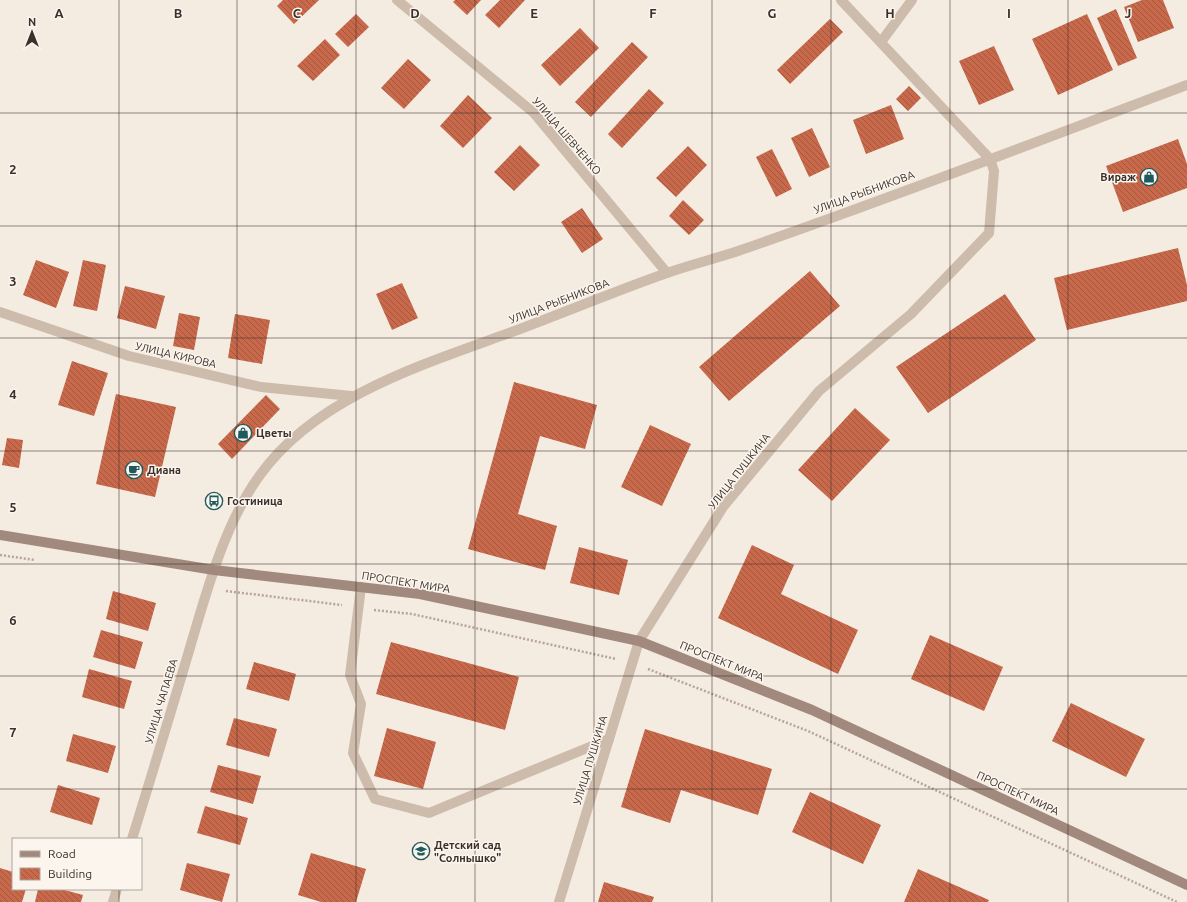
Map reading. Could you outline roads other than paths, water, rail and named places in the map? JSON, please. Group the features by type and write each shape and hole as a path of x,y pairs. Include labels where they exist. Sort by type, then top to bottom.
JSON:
{"main road":[{"name":"ПРОСПЕКТ МИРА","path":"0,535 214,570 420,594 639,641 812,710 1187,884"}],"street":[{"name":"УЛИЦА ШЕВЧЕНКО","path":"397,0 534,112 666,273"},
{"path":"841,0 990,159"},
{"path":"881,42 912,0"},
{"name":"УЛИЦА РЫБНИКОВА","path":"214,570 241,506 259,476 272,459 295,438 352,396 402,373 666,273 738,251 1187,85"},
{"name":"УЛИЦА ПУШКИНА","path":"559,902 639,641 723,507 819,391 910,314 989,233 994,171 990,159"},
{"name":"УЛИЦА КИРОВА","path":"0,312 128,356 261,387 352,396"},
{"name":"УЛИЦА ЧАПАЕВА","path":"132,838 214,570"},
{"path":"361,587 350,675 361,704 353,753 374,799 429,813 609,739"},
{"path":"113,902 117,890"}],"place":[{"name":"Вираж","path":"1149,177"},
{"name":"Цветы","path":"243,433"},
{"name":"Диана","path":"134,470"},
{"name":"Гостиница","path":"214,501"},
{"name":"Детский сад \"Солнышко\"","path":"421,851"}]}
